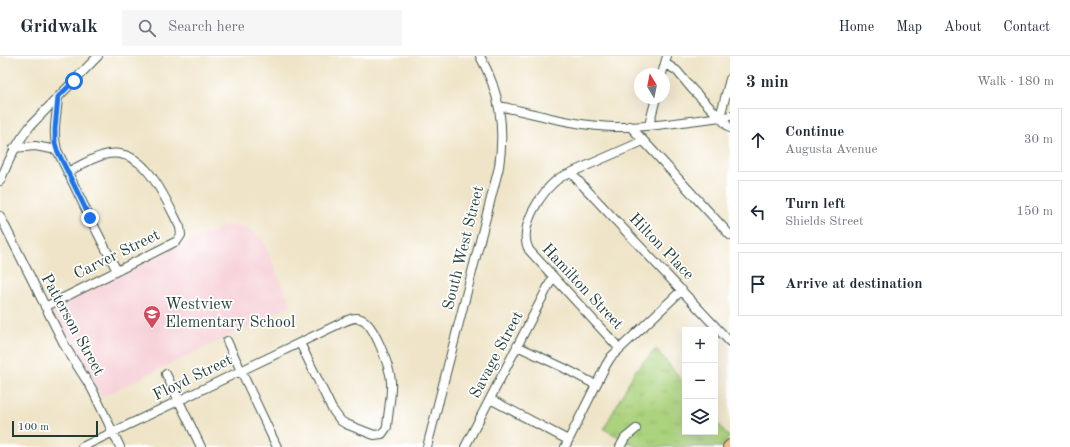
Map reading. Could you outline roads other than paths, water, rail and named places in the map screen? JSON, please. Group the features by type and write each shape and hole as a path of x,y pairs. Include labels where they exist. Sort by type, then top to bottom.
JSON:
{"street":[{"path":"0,181 14,148 31,125 98,56"},
{"name":"South West Street","path":"427,447 499,167 502,134 499,106 492,82 480,56"},
{"path":"666,60 730,128"},
{"path":"720,117 730,79"},
{"path":"58,97 55,129 55,143 57,150 117,271"},
{"path":"649,125 654,104"},
{"path":"499,106 586,124 613,127 649,125 730,116"},
{"path":"630,126 730,235"},
{"name":"Hamilton Street","path":"619,348 553,277 527,246 527,228 543,193 554,182 643,141"},
{"path":"14,148 35,146 57,150"},
{"name":"Carver Street","path":"44,306 177,241 181,235 180,227 149,172 135,160 124,155 103,155 68,172"},
{"name":"Hilton Place","path":"571,173 730,342"},
{"name":"Patterson Street","path":"0,216 44,306 70,355 92,389 120,447"},
{"path":"0,226 7,231"},
{"name":"Savage Street","path":"465,447 553,277"},
{"path":"490,399 566,443 606,365 619,348 682,290"},
{"name":"Floyd Street","path":"82,447 352,318 361,319 370,326 386,360 391,380 386,427 384,431 378,435 372,435 346,424 338,418 332,409 300,343"},
{"path":"227,342 277,447"},
{"path":"518,346 596,385"},
{"path":"166,374 201,447"},
{"path":"620,447 625,438 636,429"}],"place":[{"name":"Westview Elementary School","path":"152,329"}]}
